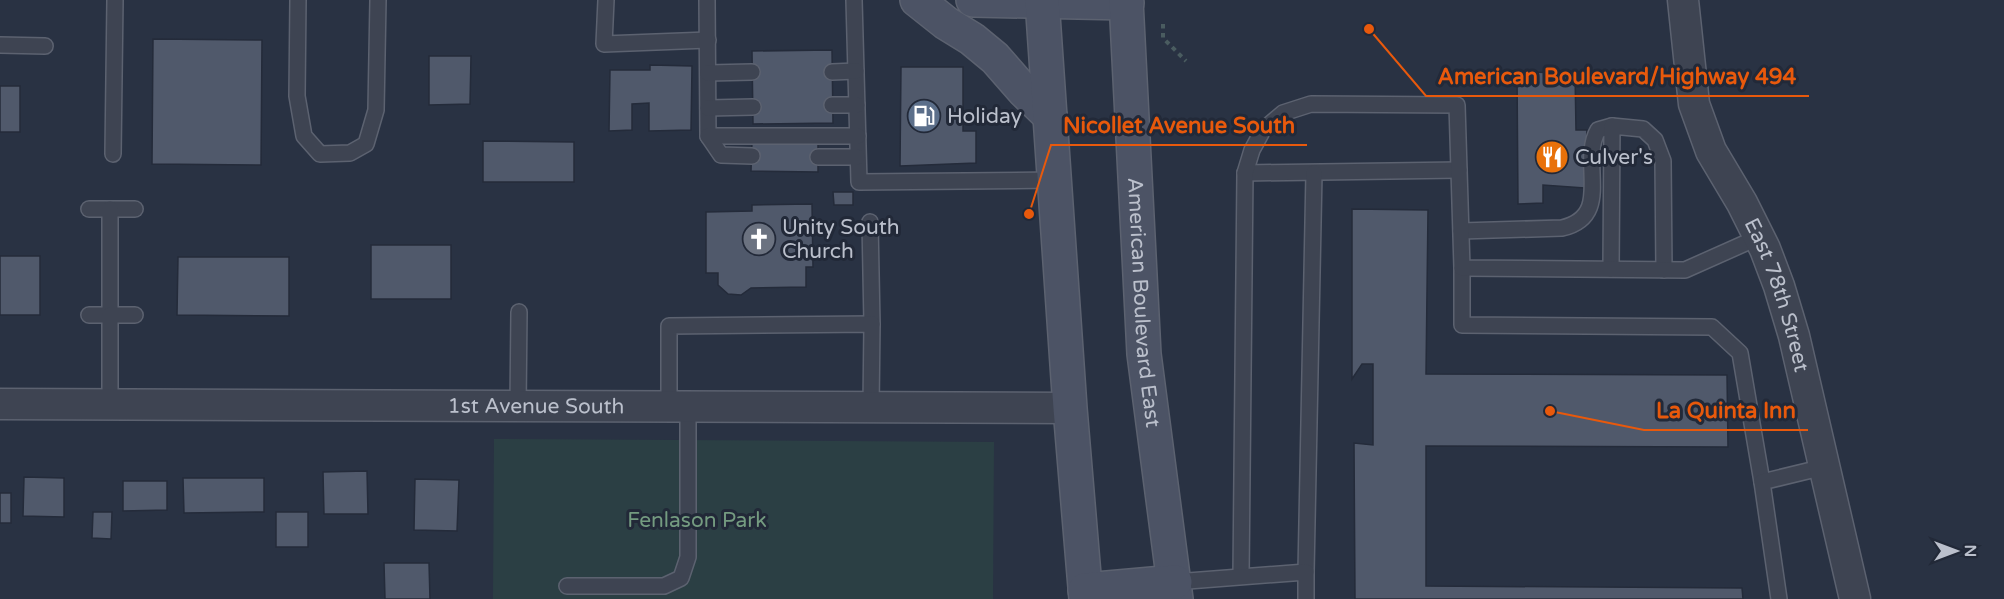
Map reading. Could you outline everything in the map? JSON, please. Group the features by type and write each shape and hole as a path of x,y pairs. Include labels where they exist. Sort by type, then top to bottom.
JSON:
{"main road":[{"path":"917,0 946,23 972,39 994,58 1050,116"},
{"path":"973,0 1126,2"},
{"path":"1043,1 1070,408 1086,594 1175,591"},
{"name":"American Boulevard East","path":"1126,2 1144,354 1175,591"}],"street":[{"name":"East 78th Street","path":"1683,0 1694,104 1711,151 1743,202 1779,286 1794,336 1855,599"},
{"name":"1st Avenue South","path":"0,404 1070,408"}],"lane":[{"path":"113,154 115,0"},
{"path":"298,0 297,96 304,136 320,154 350,153 366,144 376,110 378,0"},
{"path":"606,0 604,44 708,40"},
{"path":"707,0 708,135 721,155 752,156"},
{"path":"854,0 859,182 1055,180"},
{"path":"0,45 45,46"},
{"path":"832,72 856,71"},
{"path":"708,73 752,72"},
{"path":"1241,576 1245,173 1251,150 1263,130 1283,113 1311,104 1457,105 1462,325 1712,327 1740,353 1779,599"},
{"path":"832,105 857,105"},
{"path":"708,108 753,107"},
{"path":"1461,231 1562,228 1582,220 1589,211 1592,201 1593,139 1598,130 1612,126 1643,129 1655,140 1663,161 1664,270"},
{"path":"1611,269 1612,126"},
{"path":"708,135 858,136"},
{"path":"818,157 857,157"},
{"path":"1245,173 1459,170"},
{"path":"1306,599 1314,173"},
{"path":"89,209 135,209"},
{"path":"110,209 110,404"},
{"path":"870,222 871,407"},
{"path":"1462,268 1685,270 1759,237"},
{"path":"518,406 519,312"},
{"path":"89,315 135,315"},
{"path":"567,586 664,586 681,578 688,557 679,407 669,326 872,324"},
{"path":"1762,482 1824,467"},
{"path":"1175,591 1241,576 1306,572"}],"path":[{"path":"1163,24 1163,38 1186,61"}],"green space":[{"name":"Fenlason Park","path":"494,439 994,442 993,599 493,599"}],"building":[{"path":"153,39 262,40 261,165 152,164"},
{"path":"832,50 833,123 753,124 752,51"},
{"path":"429,56 471,56 470,104 429,105"},
{"path":"650,65 692,66 691,130 649,131 649,103 632,104 632,130 609,131 610,70 650,70"},
{"path":"901,67 963,67 963,131 976,131 976,163 900,166"},
{"name":"Culver's","path":"1517,72 1575,73 1576,130 1587,130 1585,188 1543,185 1543,203 1518,204"},
{"path":"0,86 20,86 20,132 0,132"},
{"path":"483,141 574,142 574,182 483,182"},
{"path":"752,142 818,142 818,172 751,171"},
{"path":"833,192 853,192 853,205 834,205"},
{"name":"Unity South Church","path":"812,204 813,267 806,267 806,287 751,288 741,295 728,294 718,285 718,273 706,273 706,212 752,211 752,205"},
{"path":"1352,209 1428,210 1426,374 1727,375 1728,447 1426,446 1426,586 1742,588 1743,599 1355,599 1354,443 1373,445 1373,364 1362,364 1352,379"},
{"path":"371,245 451,245 451,299 371,299"},
{"path":"0,256 40,256 40,315 0,315"},
{"path":"178,257 289,257 289,316 177,315"},
{"path":"367,471 368,514 324,514 323,472"},
{"path":"24,477 64,478 64,517 23,516"},
{"path":"183,478 264,478 264,512 184,513"},
{"path":"415,479 459,480 457,531 414,530"},
{"path":"123,481 167,481 167,510 123,511"},
{"path":"0,493 11,493 11,523 0,523"},
{"path":"93,512 112,512 111,539 92,538"},
{"path":"276,512 308,512 308,547 276,547"},
{"path":"384,563 429,563 430,599 385,599"}],"place":[{"name":"American Boulevard/Highway 494","path":"1369,29"},
{"name":"Holiday","path":"924,116"},
{"name":"Culver's","path":"1552,157"},
{"name":"Nicollet Avenue South","path":"1029,214"},
{"name":"Unity South Church","path":"759,239"},
{"name":"La Quinta Inn","path":"1550,411"}]}
